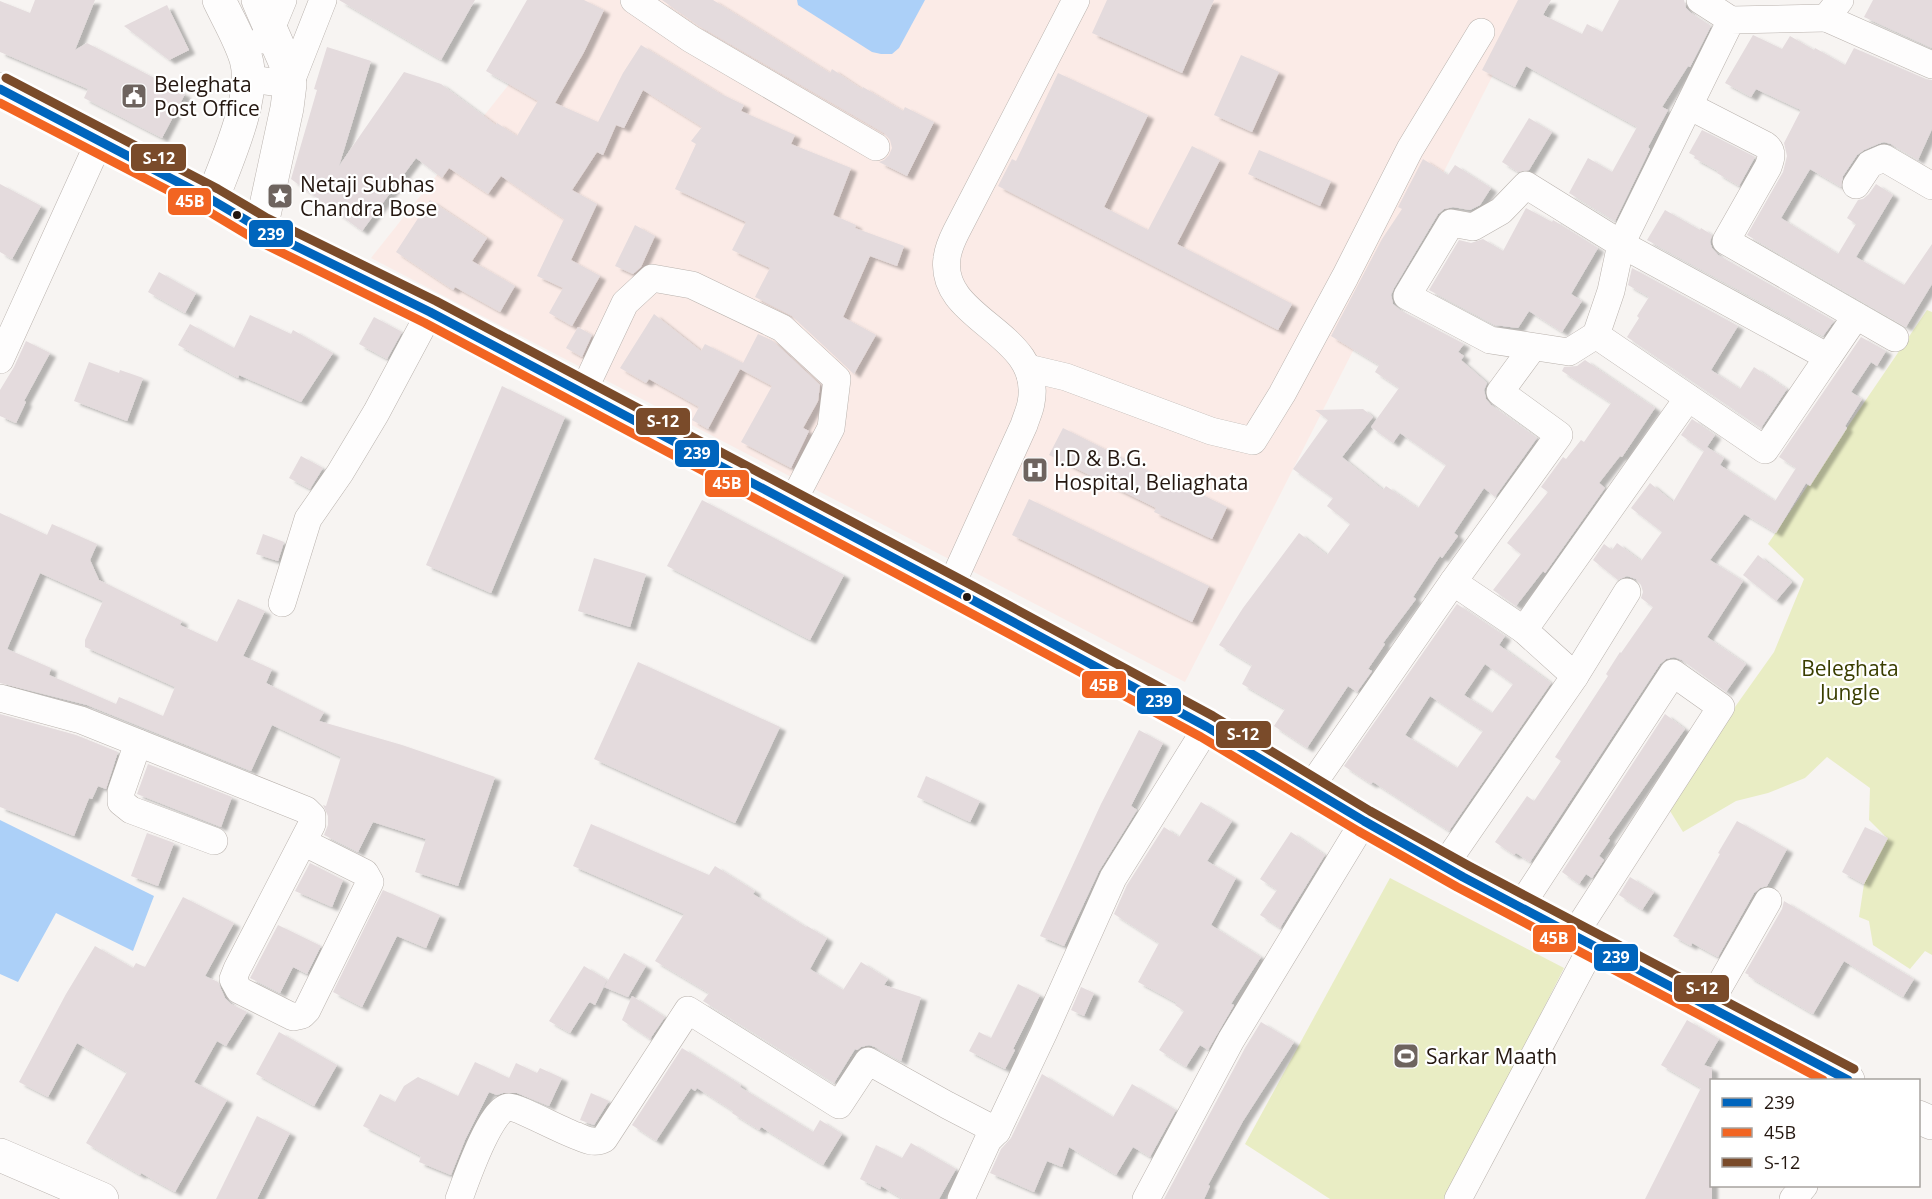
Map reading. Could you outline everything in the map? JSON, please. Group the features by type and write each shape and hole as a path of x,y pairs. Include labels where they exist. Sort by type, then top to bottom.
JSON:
{"main road":[{"path":"212,200 240,122 246,98 247,69 219,0"},
{"path":"261,229 286,116 290,84 271,10"},
{"path":"0,89 212,200 261,229 430,312 950,588 1208,727 1364,821 1444,866 1846,1079"},
{"path":"0,1155 102,1199"}],"street":[{"path":"271,10 247,69 290,84 323,0"},
{"path":"634,0 691,39 876,147"},
{"path":"950,588 1024,425 1031,402 1031,386 1028,368 1021,355 956,296 949,282 946,258 956,232 1076,0"},
{"path":"1700,0 1731,20 1833,9 1932,65"},
{"path":"1731,20 1621,244 1611,291 1596,335 1569,352 1490,340 1407,296 1451,223 1473,227 1501,211 1526,185 1621,244 1828,357"},
{"path":"1028,368 1066,377 1211,431 1252,441 1282,394 1410,149 1481,32"},
{"path":"1689,106 1765,145 1771,151 1771,160 1760,183 1726,241 1895,338"},
{"path":"0,360 99,142"},
{"path":"1856,185 1870,164 1884,158 1930,180"},
{"path":"582,394 625,303 652,278 692,285 782,328 837,379 831,428 791,505"},
{"path":"282,603 308,519 340,473 376,413 430,312"},
{"path":"1596,335 1765,450 1856,316"},
{"path":"1310,788 1453,582 1559,435 1500,392 1533,346"},
{"path":"1524,630 1688,398"},
{"path":"1453,582 1581,665"},
{"path":"1444,866 1581,665 1627,592"},
{"path":"1466,1197 1583,940 1720,707 1673,673 1520,907"},
{"path":"0,698 81,720 306,810 312,816 312,824 233,979 239,990 293,1017 302,1015 307,1010 370,882 365,873 303,842"},
{"path":"961,1199 988,1140 997,1131 1044,1032 1113,878 1208,727"},
{"path":"138,743 121,792 121,802 131,810 214,841"},
{"path":"1146,1199 1231,1040 1364,821"},
{"path":"1708,1006 1768,901"},
{"path":"459,1199 483,1140 501,1110 509,1107 590,1141 598,1142 604,1139 688,1010 839,1105 868,1061 997,1131"}],"shaded area":[{"name":"I.D & B.G. Hospital, Beliaghata","path":"576,0 1531,0 1185,682 371,258"}],"green space":[{"name":"Beleghata Jungle","path":"1927,310 1932,312 1932,955 1925,951 1910,969 1873,945 1869,921 1859,917 1864,884 1887,838 1869,820 1870,788 1827,757 1805,778 1768,793 1736,801 1683,832 1670,811 1730,714 1774,652 1804,579 1768,544"},
{"name":"Sarkar Maath","path":"1390,878 1564,968 1447,1199 1330,1199 1245,1144"}],"water":[{"path":"797,0 925,0 899,48 892,54 881,54 872,52 798,5"},
{"path":"0,820 154,896 133,951 56,913 18,982 0,974"}],"building":[{"path":"35,0 95,0 75,50 87,43 185,94 162,138 84,98 88,89 0,52 0,1 30,13"},
{"path":"339,0 475,0 441,60"},
{"path":"527,0 584,0 604,10 584,52 555,103 598,122 623,73 641,45 719,93 744,105 741,111 795,135 791,144 851,168 833,215 856,225 855,228 904,246 897,266 870,256 843,317 876,335 854,374 792,316 755,297 770,268 732,250 746,222 675,189 696,144 691,141 702,127 643,90 624,128 616,125 603,155 597,152 572,190 597,204 571,260 600,276 572,326 549,313 563,288 537,276 564,219 501,176 488,194 449,168 442,178 416,158 362,231 291,179 327,47 371,61 339,166 404,72 441,84 496,125 497,123 517,136 538,101 486,71"},
{"path":"662,0 713,0 830,73 832,69 862,89 863,87 903,111 905,107 934,122 907,176 879,162 889,155 892,148 890,140 884,133 699,26"},
{"path":"1107,0 1214,0 1182,73 1092,33"},
{"path":"1518,0 1551,0 1543,15 1582,34 1587,24 1602,32 1619,0 1684,0 1686,8 1691,13 1711,26 1690,67 1688,66 1662,107 1668,110 1648,147 1650,149 1615,221 1569,193 1588,158 1612,172 1637,127 1526,66 1515,87 1482,70"},
{"path":"1873,0 1932,0 1932,48 1864,17"},
{"path":"167,5 189,50 169,60 124,26"},
{"path":"1753,35 1782,49 1790,36 1845,65 1854,48 1932,80 1932,129 1918,160 1884,142 1857,155 1843,176 1841,187 1810,169 1781,218 1838,254 1856,224 1847,218 1858,200 1869,194 1876,184 1893,195 1856,257 1904,285 1932,244 1932,284 1906,327 1747,235 1783,172 1787,156 1784,143 1801,110 1756,89 1751,97 1725,83"},
{"path":"1241,55 1279,72 1252,132 1214,115"},
{"path":"1058,73 1148,115 1104,207 1148,230 1192,146 1220,160 1177,244 1292,304 1278,330 998,186 1012,159 1016,161"},
{"path":"1529,118 1552,132 1529,170 1518,172 1502,162"},
{"path":"1702,130 1755,157 1739,186 1689,153"},
{"path":"1259,150 1331,181 1320,206 1248,174"},
{"path":"1423,159 1448,175 1455,165 1491,188 1480,205 1470,210 1453,207 1444,209 1438,214 1394,288 1391,295 1393,304 1464,344 1458,352 1464,356 1461,360 1487,383 1484,390 1486,399 1537,438 1495,497 1484,488 1454,533 1458,536 1442,558 1440,556 1413,597 1416,599 1383,643 1385,644 1368,669 1372,671 1357,692 1348,686 1307,748 1274,726 1285,709 1242,684 1252,665 1219,645 1243,608 1299,533 1327,555 1350,524 1327,506 1333,498 1293,469 1328,420 1315,410 1363,409 1373,417 1342,457 1383,490 1386,486 1418,508 1446,465 1400,433 1393,443 1371,427 1399,388 1375,372 1379,365 1331,336 1382,239 1402,209 1398,207"},
{"path":"0,184 41,206 12,259 0,252"},
{"path":"430,200 487,238 472,261 515,286 500,312 455,287 453,290 396,252"},
{"path":"1526,208 1552,222 1553,220 1598,248 1571,294 1582,301 1562,332 1529,311 1518,328 1495,325 1429,290 1459,240 1471,243 1483,239 1503,251"},
{"path":"1665,210 1712,235 1710,242 1718,255 1834,321 1823,336 1647,240"},
{"path":"635,225 655,236 641,267 633,274 615,266"},
{"path":"1632,268 1738,326 1711,370 1740,389 1754,367 1787,389 1761,428 1627,337 1649,297 1628,285"},
{"path":"159,272 196,293 185,313 148,292"},
{"path":"654,314 701,351 705,344 743,363 758,334 773,341 820,385 818,401 803,428 809,431 791,468 741,442 772,386 740,369 708,429 692,420 699,407 649,379 646,383 620,368"},
{"path":"250,315 291,334 293,330 333,353 301,402 239,375 238,378 178,345 190,324 234,348"},
{"path":"374,317 402,332 387,359 359,344"},
{"path":"578,327 592,335 582,357 566,348"},
{"path":"1861,337 1886,351 1877,366 1871,362 1851,392 1862,399 1845,426 1847,428 1810,486 1806,483 1776,533 1744,514 1710,560 1743,581 1707,637 1746,664 1726,692 1682,660 1674,657 1666,659 1660,664 1530,862 1516,853 1514,855 1495,842 1527,796 1534,801 1561,761 1555,757 1608,676 1606,674 1620,652 1653,607 1641,598 1643,592 1636,579 1627,576 1618,580 1593,560 1604,544 1612,550 1617,543 1641,561 1662,532 1631,508 1650,483 1673,502 1704,451 1681,435 1692,419 1715,435 1707,447 1724,458 1720,465 1775,501 1796,468 1779,457"},
{"path":"26,341 50,353 24,401 26,402 16,423 0,416 0,390"},
{"path":"1585,360 1655,408 1622,457 1620,456 1599,483 1605,488 1545,573 1543,571 1516,606 1493,590 1521,554 1507,543 1548,492 1541,487 1563,457 1566,459 1581,440 1584,442 1611,403 1562,371 1564,367 1577,366"},
{"path":"89,362 119,373 120,370 143,378 127,421 74,401"},
{"path":"502,386 565,417 491,593 426,565"},
{"path":"1063,428 1227,507 1212,539 1154,512 1156,508 1049,455"},
{"path":"301,456 323,468 310,489 289,478"},
{"path":"1029,499 1209,586 1192,622 1012,535"},
{"path":"702,500 844,575 810,640 667,566"},
{"path":"0,513 47,535 52,524 97,544 90,560 99,580 182,621 180,625 217,642 238,599 265,611 243,656 272,669 266,683 324,712 319,721 402,745 495,777 458,886 415,872 426,839 373,822 358,852 324,835 328,825 328,816 323,805 326,806 341,757 272,725 251,771 87,705 0,683","holes":["40,573 103,601 85,640 85,647 175,687 163,716 119,697 116,704 49,675 51,668 7,649"]},
{"path":"263,534 284,542 278,561 256,554"},
{"path":"1758,555 1792,582 1776,601 1743,575"},
{"path":"594,558 646,574 630,627 578,611"},
{"path":"1457,604 1505,636 1499,645 1551,683 1449,831 1344,766","holes":["1485,664 1513,684 1492,713 1464,695","1430,696 1483,731 1457,768 1405,735"]},
{"path":"638,662 780,727 735,823 594,759"},
{"path":"0,714 76,735 118,752 106,789 98,786 92,799 89,798 74,836 0,807"},
{"path":"1665,714 1685,729 1608,839 1610,840 1599,856 1604,860 1592,878 1586,874 1579,884 1562,872"},
{"path":"1139,730 1163,743 1131,806 1137,810 1099,871 1064,946 1040,936 1101,804"},
{"path":"148,764 232,797 221,827 137,794"},
{"path":"926,776 980,801 970,822 917,797"},
{"path":"1201,802 1232,821 1207,861 1236,878 1211,925 1261,957 1231,1004 1234,1005 1208,1050 1200,1045 1186,1067 1159,1050 1184,1011 1175,1005 1177,1003 1138,982 1159,943 1114,914 1127,885 1164,827 1179,837"},
{"path":"1737,821 1787,849 1767,886 1754,893 1718,957 1673,936"},
{"path":"591,824 709,875 715,866 755,891 753,894 827,938 810,969 843,990 861,962 888,979 884,985 921,997 901,1061 875,1047 869,1045 861,1047 855,1049 834,1083 703,1001 709,993 655,961 684,914 573,866"},
{"path":"1865,827 1888,838 1864,884 1842,872"},
{"path":"1291,832 1325,855 1280,928 1260,915 1277,890 1260,879"},
{"path":"147,833 174,843 158,886 131,876"},
{"path":"310,863 343,880 332,907 295,891"},
{"path":"1630,877 1654,892 1642,910 1619,895"},
{"path":"383,890 440,915 426,948 397,936 362,1007 333,992"},
{"path":"183,897 234,923 205,976 218,982 225,998 231,1004 247,1012 226,1046 217,1041 194,1082 227,1100 175,1192 141,1173 140,1175 86,1143 127,1072 77,1043 48,1097 19,1082 66,994 95,946 133,968 136,963 145,967"},
{"path":"1784,901 1914,979 1903,997 1844,961 1813,1014 1748,976 1745,973 1782,909"},
{"path":"278,925 321,946 307,974 293,967 280,993 250,978"},
{"path":"624,953 646,966 628,997 604,987"},
{"path":"584,966 607,980 595,1005 590,1002 588,1004 570,1033 549,1021"},
{"path":"1018,984 1040,995 1005,1069 969,1051 979,1032 991,1038"},
{"path":"1081,987 1094,993 1084,1016 1071,1010"},
{"path":"632,996 665,1017 650,1039 622,1020"},
{"path":"1687,1020 1719,1039 1704,1065 1712,1068 1712,1079 1710,1079 1710,1187 1712,1187 1712,1199 1645,1199 1701,1088 1661,1065"},
{"path":"1261,1022 1294,1042 1243,1121 1208,1185 1210,1186 1204,1199 1164,1199 1245,1048"},
{"path":"279,1032 337,1065 314,1106 256,1074"},
{"path":"682,1048 813,1132 820,1120 842,1134 823,1165 761,1127 759,1130 697,1088 695,1091 691,1088 656,1141 632,1125"},
{"path":"475,1062 509,1078 516,1063 537,1073 540,1068 562,1078 549,1106 517,1093 497,1095 489,1092 465,1140 451,1175 419,1162 421,1156 363,1126 380,1094 395,1102 404,1086 418,1077 458,1096"},
{"path":"1042,1074 1113,1117 1132,1084 1176,1110 1150,1157 1133,1147 1116,1175 1069,1147 1062,1167 1047,1161 1034,1192 990,1173 1001,1149 1011,1138"},
{"path":"591,1093 609,1101 594,1125 580,1120"},
{"path":"257,1116 290,1133 257,1199 216,1199"},
{"path":"911,1143 956,1169 939,1199 903,1199 881,1186 880,1189 860,1179 876,1145 902,1158"}],"transit line":[{"name":"S-12","path":"6,78 218,189 267,218 436,301 973,586 1213,716 1370,811 1469,866 1854,1069"},
{"name":"239","path":"0,89 212,200 261,229 430,312 967,597 1207,727 1463,877 1846,1079"},
{"name":"45B","path":"0,103 206,210 256,240 425,323 961,608 1201,737 1457,887 1821,1079"}],"place":[{"name":"Beleghata Post Office","path":"134,96"},
{"name":"Netaji Subhas Chandra Bose","path":"280,196"},
{"name":"I.D & B.G. Hospital, Beliaghata","path":"1035,470"},
{"name":"Sarkar Maath","path":"1406,1056"}]}
